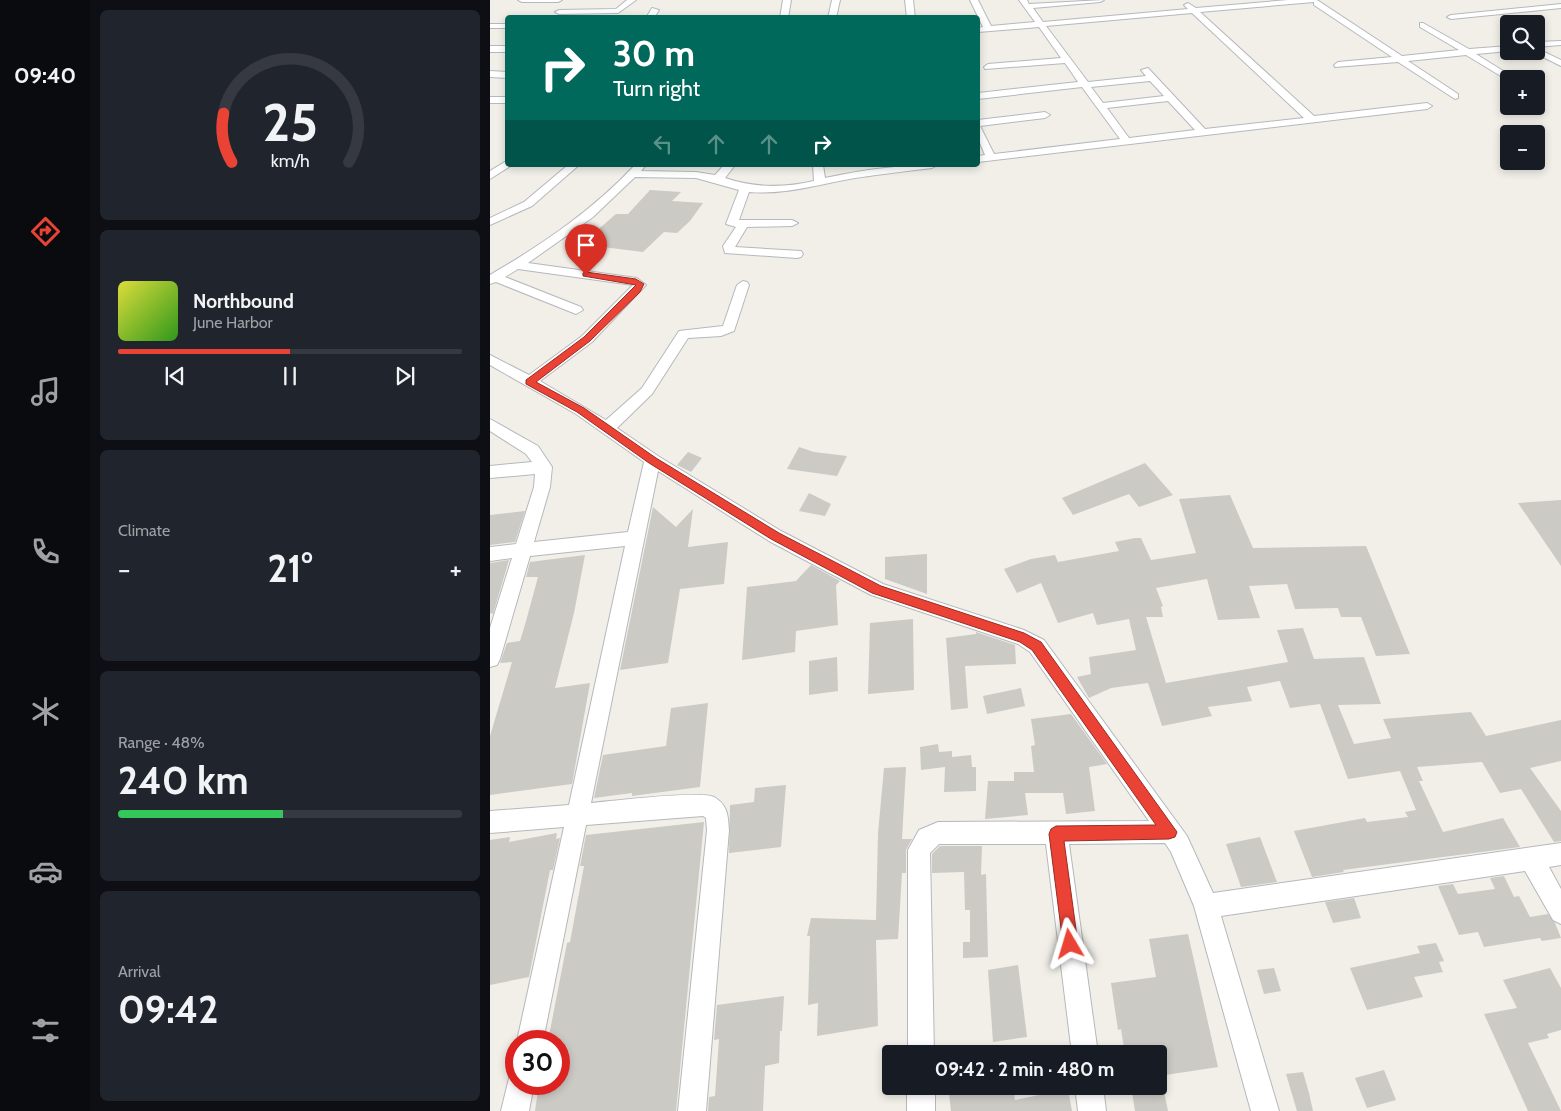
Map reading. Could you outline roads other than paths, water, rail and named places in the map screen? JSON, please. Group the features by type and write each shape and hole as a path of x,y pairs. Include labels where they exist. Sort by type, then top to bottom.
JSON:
{"street":[{"path":"520,2 558,0"},
{"path":"556,15 571,0"},
{"path":"556,15 618,10 632,0"},
{"path":"784,15 787,0"},
{"path":"833,15 836,0"},
{"path":"909,0 911,15"},
{"path":"974,0 988,29"},
{"path":"1026,3 1100,0"},
{"path":"1182,0 1312,120"},
{"path":"980,30 1194,10 1315,2 1455,96"},
{"path":"1026,3 1126,141"},
{"path":"1451,17 1561,6"},
{"path":"652,15 655,10"},
{"path":"1423,25 1500,72"},
{"path":"490,26 505,26"},
{"path":"1545,45 1561,43"},
{"path":"490,49 505,49"},
{"path":"1338,65 1500,49"},
{"path":"1545,55 1561,63"},
{"path":"988,68 1067,60"},
{"path":"1145,70 1202,132"},
{"path":"490,74 505,74"},
{"path":"980,96 1152,78"},
{"path":"1101,106 1171,98"},
{"path":"490,100 505,100"},
{"path":"980,159 1427,106"},
{"path":"980,123 1045,115"},
{"path":"980,133 991,158"},
{"path":"493,171 505,165"},
{"path":"490,222 528,204 572,167"},
{"path":"718,179 728,167"},
{"path":"818,167 820,183"},
{"path":"492,279 518,265 584,220 637,169 696,175 718,179 745,188 785,188 820,183 854,175 916,167"},
{"path":"745,188 731,221 734,225 792,223"},
{"path":"743,225 729,246 729,250 796,254"},
{"path":"518,265 640,284 637,290 587,339 529,382"},
{"path":"492,279 576,310"},
{"path":"606,428 648,391 684,334 722,332 729,328 743,285"},
{"path":"490,360 581,410 652,460 775,536 877,590 1024,638 1036,646 1179,844 1200,887 1265,1111"},
{"path":"490,424 532,450 544,467 542,487 491,654"},
{"path":"532,1030 652,460"},
{"path":"490,472 544,467"},
{"path":"490,554 636,538"},
{"path":"490,822 706,805 717,813 718,830 692,1111"},
{"path":"921,1045 919,850 927,838 938,833 1056,834 1169,832"},
{"path":"1056,834 1084,1045"},
{"path":"1206,906 1532,860 1561,854"},
{"path":"1532,860 1561,912"},
{"path":"514,1111 518,1095"},
{"path":"921,1095 921,1111"},
{"path":"1090,1095 1092,1111"}]}
